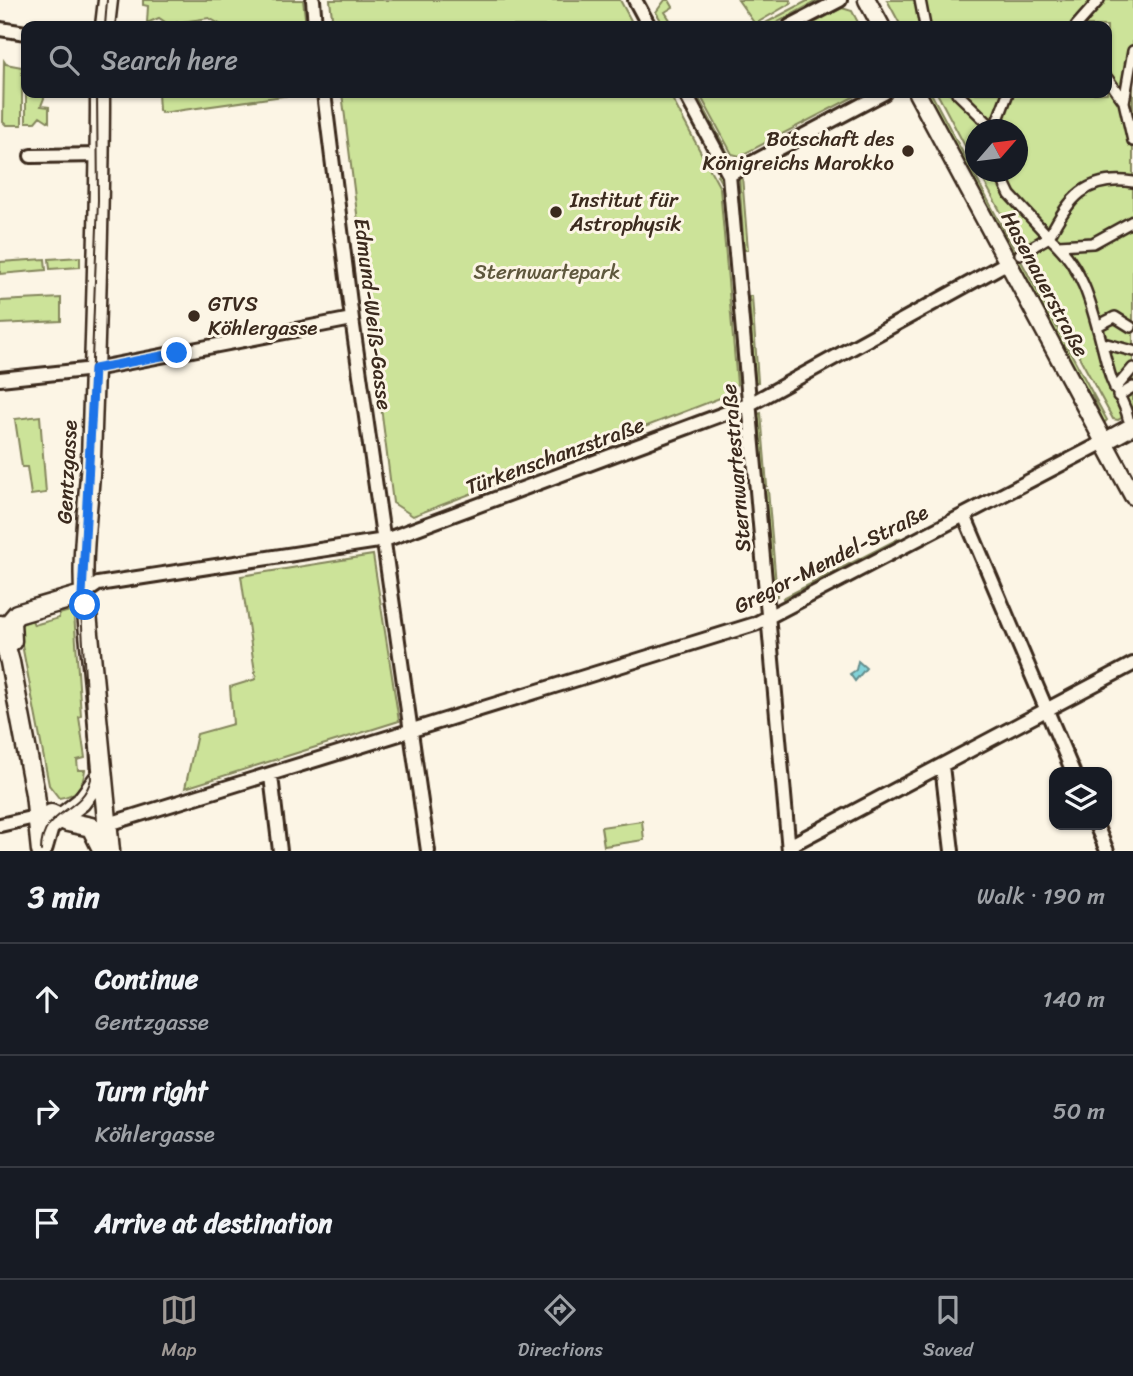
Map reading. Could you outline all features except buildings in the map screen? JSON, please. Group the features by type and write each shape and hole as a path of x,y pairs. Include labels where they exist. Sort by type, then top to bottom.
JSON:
{"main road":[{"path":"106,21 108,0"},
{"name":"Gentzgasse","path":"100,98 102,155 82,595 87,613 101,775 99,826 110,851"},
{"path":"10,662 10,629 14,617 82,595"},
{"path":"0,628 10,662 35,793 35,817 42,851"},
{"path":"42,851 48,830 58,818 81,802 101,775"},
{"path":"35,793 58,818 99,826 103,851"}],"street":[{"path":"313,0 315,21"},
{"path":"635,0 646,21"},
{"path":"800,21 840,0"},
{"path":"867,0 878,21"},
{"path":"920,0 924,21"},
{"path":"1080,21 1099,0"},
{"path":"0,29 21,32"},
{"path":"1124,102 1133,51"},
{"path":"1112,85 1124,102 1133,141"},
{"name":"Edmund-Weiß-Gasse","path":"325,98 352,319 428,851"},
{"name":"Sternwartestraße","path":"687,98 729,175 789,848"},
{"path":"729,175 875,98"},
{"name":"Hasenauerstraße","path":"920,98 1015,258 1133,496"},
{"path":"962,98 984,119"},
{"path":"998,119 1006,98"},
{"path":"31,156 102,155"},
{"path":"1015,258 1049,237 1066,206 1079,192 1108,181 1133,182"},
{"path":"1004,182 1010,195 1058,245 1082,279 1099,325 1116,392 1131,422"},
{"path":"1058,245 1093,243 1133,221"},
{"name":"Türkenschanzstraße","path":"82,595 99,584 385,540 750,404 1015,258"},
{"path":"1099,325 1115,317 1131,327"},
{"path":"0,379 94,369 352,319"},
{"path":"1103,343 1133,351"},
{"path":"1116,392 1133,368"},
{"path":"1116,392 1133,387"},
{"name":"Gregor-Mendel-Straße","path":"99,826 271,776 755,624 1104,442 1131,422"},
{"path":"964,515 1071,767"},
{"path":"789,848 1133,664"},
{"path":"942,766 952,851"},
{"path":"271,776 280,851"},
{"path":"0,825 35,817"},
{"path":"1098,830 1107,851"}],"green space":[{"path":"143,0 303,0 305,21 214,21 209,18 164,21 159,18 147,21 148,6 143,5"},
{"path":"330,0 620,0 631,21 332,21"},
{"path":"665,0 669,0 673,7 665,12 671,21 661,21 656,12"},
{"path":"738,0 790,0 791,3 760,21 753,21"},
{"path":"809,0 819,0 780,21 769,21"},
{"path":"887,0 1133,0 1133,412 1118,420 1113,419 984,182 1028,182 1028,119 965,119 965,146 940,98 1112,98 1112,21 898,21"},
{"path":"842,8 852,11 857,21 817,21"},
{"path":"4,61 6,64 21,67 22,125 6,125 3,122"},
{"path":"26,98 44,98 41,106 49,107 49,122 40,116 35,122 26,122"},
{"path":"158,98 268,98 162,113 159,110"},
{"name":"Sternwartepark","path":"343,98 672,98 720,188 737,384 733,393 413,516 393,503"},
{"path":"695,98 699,98 730,157 727,159"},
{"path":"702,98 851,98 740,156 732,154"},
{"path":"929,98 934,98 965,157 965,166"},
{"path":"720,174 726,184 742,383 739,383 724,188 717,175"},
{"path":"739,176 742,176 748,250 744,250"},
{"path":"974,182 978,182 1015,251 1012,253"},
{"path":"80,257 80,267 50,269 49,259"},
{"path":"45,259 46,270 0,274 0,262"},
{"path":"1020,259 1107,420 1104,423 1092,395 1089,396 1017,262"},
{"path":"749,296 752,296 758,382 755,382"},
{"path":"61,298 61,321 0,324 0,301"},
{"path":"761,413 767,486 764,487 758,414"},
{"path":"40,416 46,493 31,495 27,467 22,467 15,419"},
{"path":"764,490 768,490 777,596 774,596"},
{"path":"900,538 901,541 784,601 783,598"},
{"path":"373,555 399,721 185,788 197,734 233,724 230,687 256,679 241,576"},
{"path":"70,611 74,613 79,717 85,758 77,760 78,770 85,770 78,790 59,798 49,785 19,629 21,624 32,620 34,625 59,618 59,614"},
{"path":"642,821 644,840 604,846 601,827"}],"water":[{"path":"858,661 866,668 855,681 850,674 856,670"}],"tram line":[{"path":"105,21 107,0"},
{"path":"41,851 48,827 79,799 91,779 80,593 86,520 98,200 97,98"}],"place":[{"name":"Botschaft des Königreichs Marokko","path":"908,151"},
{"name":"Institut für Astrophysik","path":"556,212"},
{"name":"GTVS Köhlergasse","path":"194,316"}],"route":[{"path":"85,605 82,595 94,369 177,353"}]}
